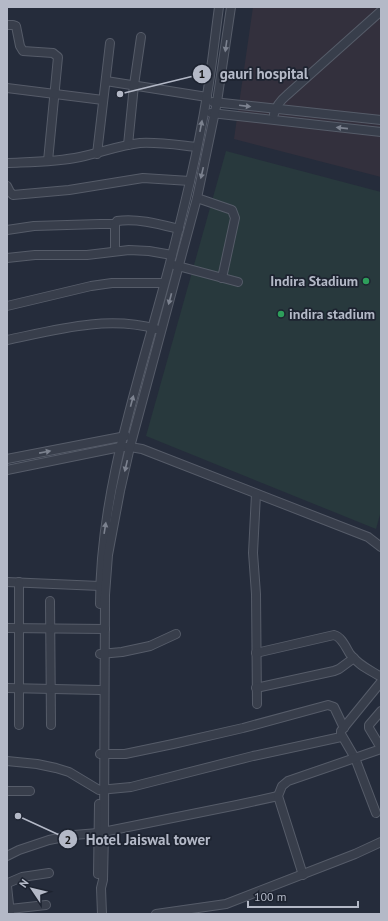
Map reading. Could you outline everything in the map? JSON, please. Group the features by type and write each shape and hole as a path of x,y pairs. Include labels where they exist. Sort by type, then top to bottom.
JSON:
{"street":[{"path":"102,914 101,888 98,880 102,790 102,629 100,586 103,540 122,436 170,264 190,181 204,112 219,7"},
{"path":"102,629 108,555 120,491 130,447 197,198 217,102 231,7"},
{"path":"272,120 275,109 287,95 381,11"},
{"path":"7,25 16,26 20,46 23,51 53,53 58,57 48,161"},
{"path":"128,145 134,85 141,37"},
{"path":"97,154 110,43"},
{"path":"106,81 134,85 217,102 381,120"},
{"path":"7,88 104,100"},
{"path":"204,112 381,132"},
{"path":"8,163 78,158 128,145 151,143 197,147"},
{"path":"7,186 13,195 69,190 143,178 190,181"},
{"path":"197,198 232,210 234,214 235,218 222,278"},
{"path":"7,230 51,225 115,224 119,220 156,223 179,229"},
{"path":"115,224 115,251"},
{"path":"7,258 35,255 87,254 139,250 172,255"},
{"path":"170,264 238,282"},
{"path":"7,306 76,288 112,283 164,283"},
{"path":"7,340 94,324 135,324 162,331"},
{"path":"7,459 122,436 133,436"},
{"path":"7,470 120,447 142,449 368,537 381,547"},
{"path":"256,494 253,553 256,594 257,704"},
{"path":"7,582 100,586"},
{"path":"19,582 19,725"},
{"path":"50,601 52,689 51,725"},
{"path":"7,628 102,629"},
{"path":"102,654 122,652 150,646 176,634"},
{"path":"256,653 334,634 341,639 360,665 381,677"},
{"path":"102,654 100,690 102,754"},
{"path":"256,688 334,671 354,658"},
{"path":"376,813 355,758 341,737 341,731 381,682"},
{"path":"7,688 100,690"},
{"path":"102,754 125,754 206,737 328,705 334,707 344,728"},
{"path":"303,875 278,796 282,786 288,781 381,748 369,728 381,711"},
{"path":"7,761 37,764 56,768 69,772 102,790 131,787 253,756 341,737"},
{"path":"7,791 30,792"},
{"path":"7,855 49,840 74,835 101,833 237,806 278,796"},
{"path":"156,914 226,904 303,875 381,842"},
{"path":"46,905 10,911 7,886 11,881 26,876 49,873"}],"shaded area":[{"path":"253,7 381,7 381,177 234,139"},
{"name":"indira stadium","path":"226,151 381,192 381,511 376,529 146,436"}],"place":[{"name":"gauri hospital","path":"120,94"},
{"name":"Indira Stadium","path":"366,281"},
{"name":"indira stadium","path":"281,314"},
{"name":"Hotel Jaiswal tower","path":"18,816"}]}
